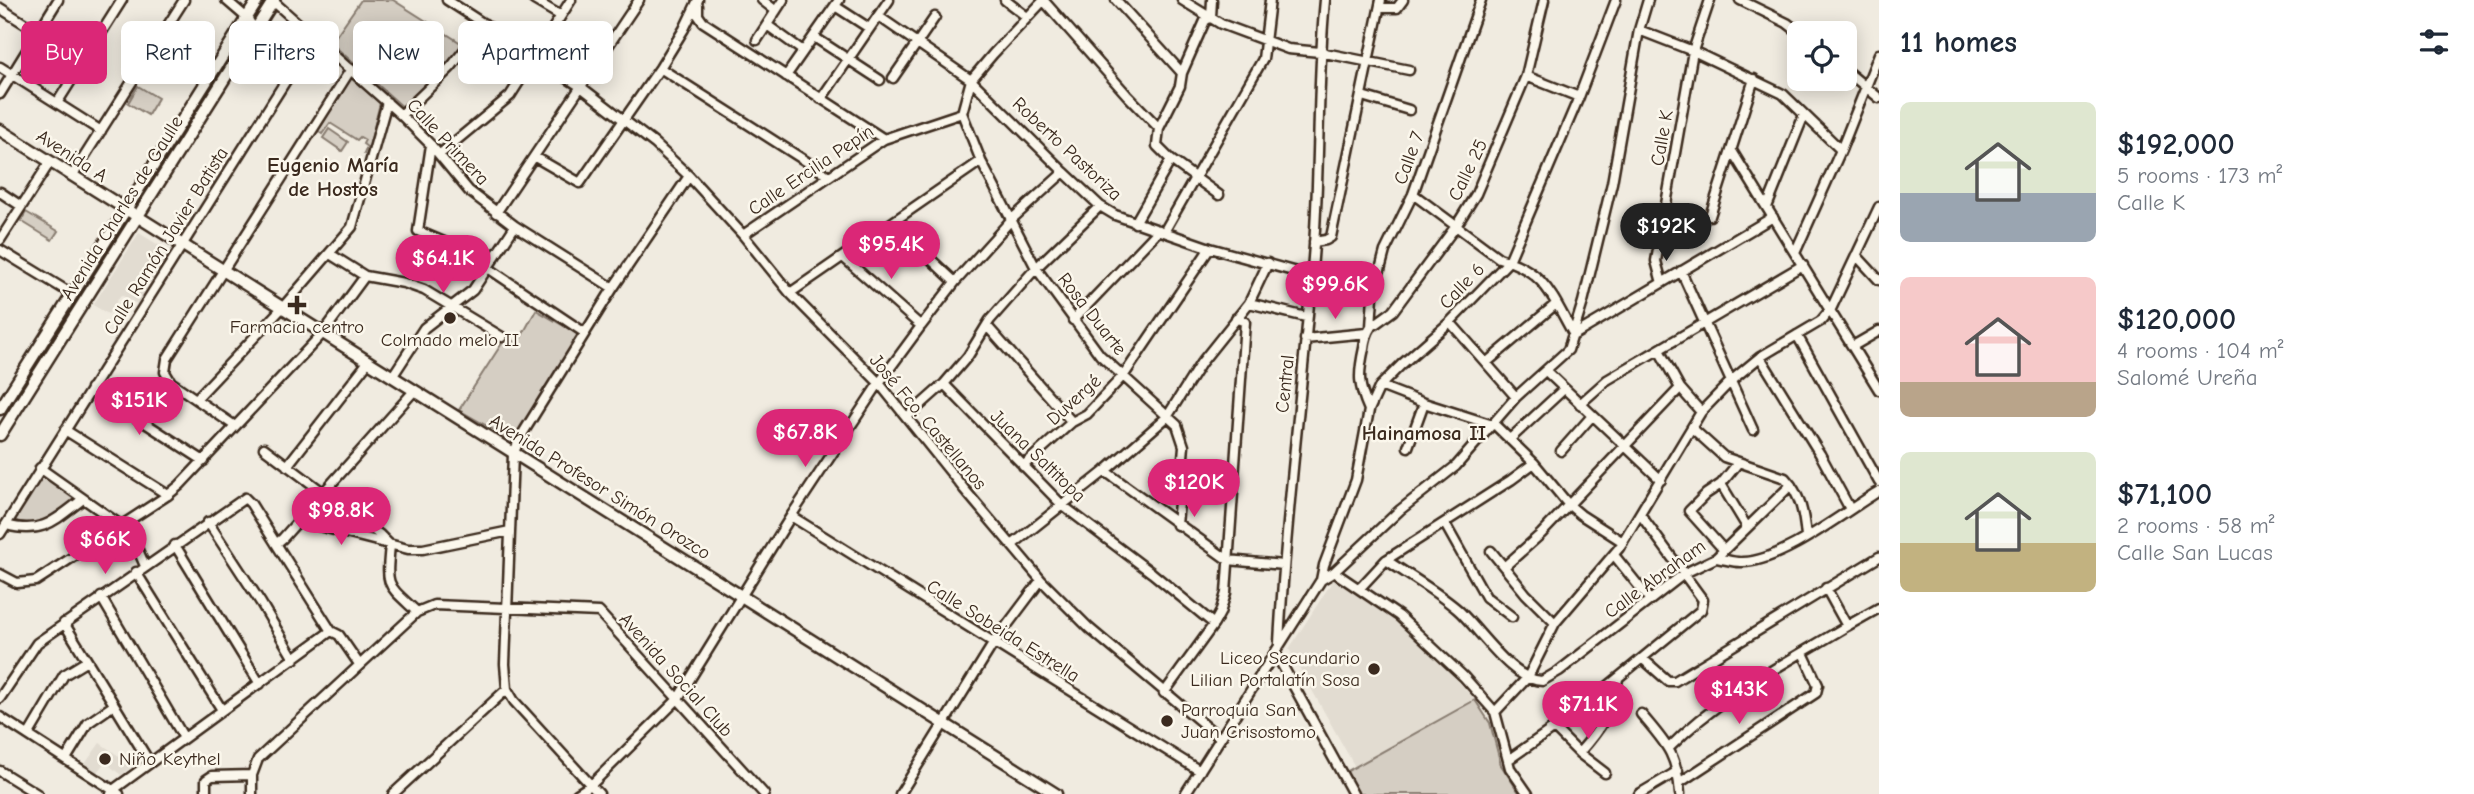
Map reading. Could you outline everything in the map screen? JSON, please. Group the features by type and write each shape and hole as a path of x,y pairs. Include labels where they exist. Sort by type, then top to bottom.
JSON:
{"main road":[{"name":"Avenida Charles de Gaulle","path":"0,409 258,0"},
{"name":"Avenida Charles de Gaulle","path":"260,21 273,0"},
{"name":"Avenida Charles de Gaulle","path":"0,434 229,71"},
{"name":"Avenida A","path":"0,130 125,210"},
{"name":"Avenida Profesor Simón Orozco","path":"125,210 743,597 1044,791 1056,794"}],"street":[{"path":"45,21 58,0"},
{"path":"57,103 121,0"},
{"path":"72,176 184,0"},
{"path":"226,0 249,21"},
{"name":"Calle Primera","path":"273,0 297,21"},
{"name":"José Fco. Castellanos","path":"447,0 480,21"},
{"path":"534,0 561,16"},
{"path":"558,21 571,0"},
{"path":"496,213 639,0"},
{"path":"535,157 579,184 660,68 698,0"},
{"path":"698,0 698,15 701,20 884,139"},
{"path":"762,0 776,10"},
{"path":"758,40 783,0"},
{"path":"821,99 889,0"},
{"path":"1005,0 1027,17"},
{"path":"962,114 971,80 1044,0 1159,128"},
{"path":"1116,0 1182,73"},
{"path":"1182,0 1220,24 1289,49 1320,52 1409,70"},
{"path":"1212,0 1210,17 1205,21 1182,73 1180,86 1159,128 1157,148 1219,195"},
{"path":"1073,320 1162,231 1195,179 1263,59 1270,0"},
{"name":"Central","path":"1277,649 1314,242 1320,52 1325,0"},
{"path":"1314,242 1331,237 1381,4 1397,8 1403,0"},
{"name":"Calle 7","path":"1369,410 1358,375 1369,330 1373,296 1385,251 1413,194 1481,0"},
{"name":"Calle 25","path":"1369,330 1393,310 1456,226 1476,194 1526,76 1544,0"},
{"name":"Calle 6","path":"1321,580 1324,565 1356,480 1369,410 1380,386 1450,322 1509,261 1579,97 1616,0"},
{"path":"1185,794 1321,580 1334,572 1400,510 1456,466 1516,397 1568,349 1574,335 1612,183 1639,30 1648,0"},
{"name":"Calle K","path":"1662,282 1656,261 1693,51 1710,0"},
{"path":"1740,0 1787,23"},
{"path":"786,76 837,3 869,28"},
{"path":"0,8 21,21"},
{"name":"Roberto Pastoriza","path":"878,16 971,80 1100,206 1135,223 1210,248 1311,276"},
{"path":"893,78 935,18"},
{"path":"767,25 803,51"},
{"path":"1639,30 1693,51 1783,94 1841,150"},
{"path":"814,37 880,80"},
{"path":"1795,253 1841,150 1879,54"},
{"path":"401,115 458,57"},
{"path":"0,94 21,58"},
{"name":"Calle Primera","path":"339,58 431,145 469,191 515,226 613,288"},
{"path":"0,67 101,131"},
{"path":"660,68 829,176"},
{"path":"235,426 171,382 165,365 222,270 351,69"},
{"path":"1526,76 1579,97"},
{"path":"1710,216 1754,79"},
{"path":"1857,80 1879,98"},
{"name":"Calle Ramón Javier Batista","path":"0,534 284,84"},
{"path":"439,154 510,96 518,84"},
{"name":"José Fco. Castellanos","path":"576,84 624,118 689,176 743,235 790,293 879,383 1041,580 1089,628 1220,738"},
{"path":"1362,96 1409,110"},
{"path":"196,399 283,307 352,227 387,102"},
{"name":"Calle Ercilia Pepín","path":"743,235 884,139 962,114"},
{"name":"Rosa Duarte","path":"962,114 981,161 1036,268 1100,355 1177,425 1184,446 1177,525"},
{"path":"1766,206 1804,115"},
{"path":"431,145 418,232 444,242 488,268 585,332"},
{"path":"1732,151 1879,390"},
{"path":"1135,223 1171,160"},
{"path":"790,293 981,161"},
{"path":"0,240 50,162"},
{"path":"577,794 590,785 677,700 791,516 879,383 956,282 1012,219 1065,172"},
{"path":"600,794 514,701 507,689 505,664 513,454 585,332 689,176"},
{"path":"0,192 21,206"},
{"path":"1413,194 1499,258 1539,278 1552,293 1574,335"},
{"path":"907,417 944,384 968,356 989,320 1036,268 1100,206"},
{"path":"1495,712 1528,677 1555,624 1623,542 1701,412 1732,380 1760,357 1821,321 1831,309 1877,217 1879,206"},
{"path":"1574,335 1773,216"},
{"path":"892,223 956,282"},
{"path":"392,377 424,328 472,290 515,226"},
{"name":"Duvergé","path":"1023,466 1072,422 1087,414 1124,375 1210,248"},
{"path":"0,250 72,295"},
{"path":"330,254 365,276 415,286 502,337"},
{"path":"1856,256 1879,280"},
{"path":"843,257 921,326"},
{"path":"1012,545 1105,471 1167,417 1201,363 1241,320 1268,263"},
{"path":"1580,404 1607,380 1803,265"},
{"path":"1681,271 1753,430"},
{"path":"0,574 17,583 36,581 168,495 323,334 365,276"},
{"path":"1249,303 1306,317"},
{"path":"1486,363 1556,304"},
{"path":"1164,693 1214,624 1226,593 1241,320"},
{"path":"1450,322 1516,397"},
{"path":"987,326 1072,422"},
{"path":"1305,339 1369,330"},
{"path":"1853,346 1879,331"},
{"path":"1797,335 1879,482"},
{"path":"1659,350 1680,388 1701,412"},
{"path":"1760,357 1820,454 1850,509"},
{"path":"287,466 368,362"},
{"path":"1546,371 1661,480"},
{"name":"Juana Saltitopa","path":"944,384 1062,505 1214,624"},
{"path":"1380,386 1493,426 1534,463 1568,504 1623,542"},
{"path":"91,388 204,460"},
{"path":"1504,567 1541,534 1680,388"},
{"path":"1510,439 1564,389"},
{"path":"276,544 414,391"},
{"path":"1408,447 1424,403"},
{"path":"1561,451 1592,415"},
{"path":"1692,428 1724,457 1785,478 1801,504 1806,537"},
{"path":"65,429 168,495"},
{"path":"264,448 390,545"},
{"path":"1360,588 1386,560 1534,463"},
{"path":"1723,549 1689,510 1721,484 1738,463"},
{"path":"40,468 122,526 135,542 145,566"},
{"path":"1105,471 1228,560 1283,565"},
{"path":"1721,484 1747,527"},
{"name":"Calle Abraham","path":"1528,677 1542,681 1550,677 1685,573 1716,558 1791,485"},
{"path":"1716,558 1742,562 1762,559 1782,551 1879,491"},
{"path":"0,698 37,643 244,498 251,504 331,631 339,635 359,664"},
{"path":"6,525 26,529 44,527 83,499"},
{"path":"1508,760 1618,679 1701,610 1703,600 1640,514"},
{"name":"Calle Sobeida Estrella","path":"791,516 1199,771"},
{"path":"299,521 390,545 423,549 510,530"},
{"path":"208,522 294,659"},
{"path":"1445,523 1486,597 1512,617"},
{"path":"175,545 260,684"},
{"path":"252,794 252,775 258,759 417,612 389,584 387,576 390,545"},
{"path":"1492,551 1526,594 1555,624"},
{"path":"1614,555 1650,600"},
{"path":"1643,659 1668,681 1675,681 1879,557"},
{"path":"1386,560 1459,611 1499,656 1528,677"},
{"path":"136,572 222,710"},
{"path":"1334,572 1399,616 1464,677 1495,712 1510,768 1528,794"},
{"path":"900,794 993,644 1041,580"},
{"path":"1826,588 1847,626"},
{"path":"101,597 184,738"},
{"name":"Avenida Social Club","path":"417,612 434,605 599,612 764,794"},
{"path":"1670,747 1685,731 1731,696 1879,608"},
{"path":"64,623 150,763"},
{"path":"0,717 114,793 150,763 331,631"},
{"path":"1277,649 1353,794"},
{"path":"1679,783 1816,692 1818,685 1802,653"},
{"path":"29,734 64,675 87,660"},
{"path":"1579,753 1601,728 1615,696 1618,679"},
{"path":"393,794 507,689"},
{"path":"66,759 88,723 114,705"},
{"path":"1641,714 1670,747 1678,771 1680,794"},
{"path":"1554,728 1579,753 1605,773"},
{"path":"0,771 37,794"},
{"path":"1639,794 1678,771"},
{"path":"206,794 206,780 212,776 252,775"}],"shaded area":[{"path":"361,0 393,0 426,21 353,21 353,63 339,50 339,32"},
{"path":"444,32 458,41 458,53 444,70"},
{"path":"351,78 353,84 358,84 380,103 367,156 364,154 367,147 363,144 365,140 360,137 357,140 330,123 322,134 318,131"},
{"path":"377,84 430,84 405,109"},
{"path":"138,86 158,98 148,115 128,103"},
{"path":"329,129 348,142 342,151 323,138"},
{"path":"26,212 58,231 52,240 21,221"},
{"path":"139,233 170,252 137,304 121,295 108,314 93,305"},
{"path":"536,310 581,336 515,442 459,410 506,337 518,343"},
{"path":"44,470 81,495 58,516 44,523 13,520"},
{"name":"Liceo Secundario Lilian Portalatín Sosa","path":"1335,577 1377,601 1414,632 1475,700 1355,767 1289,649"},
{"path":"1475,700 1490,723 1501,765 1520,794 1358,794 1346,772"},
{"name":"Niño Keythel","path":"100,743 131,767 121,775 105,762 94,776 82,768"}],"place":[{"name":"Farmacia centro","path":"297,305"},
{"name":"Colmado melo II","path":"450,318"},
{"name":"Liceo Secundario Lilian Portalatín Sosa","path":"1374,669"},
{"name":"Parroquia San Juan Crisostomo","path":"1167,721"},
{"name":"Niño Keythel","path":"105,759"}],"district":[{"name":"Eugenio María de Hostos","path":"333,177"},
{"name":"Hainamosa II","path":"1424,433"}]}
